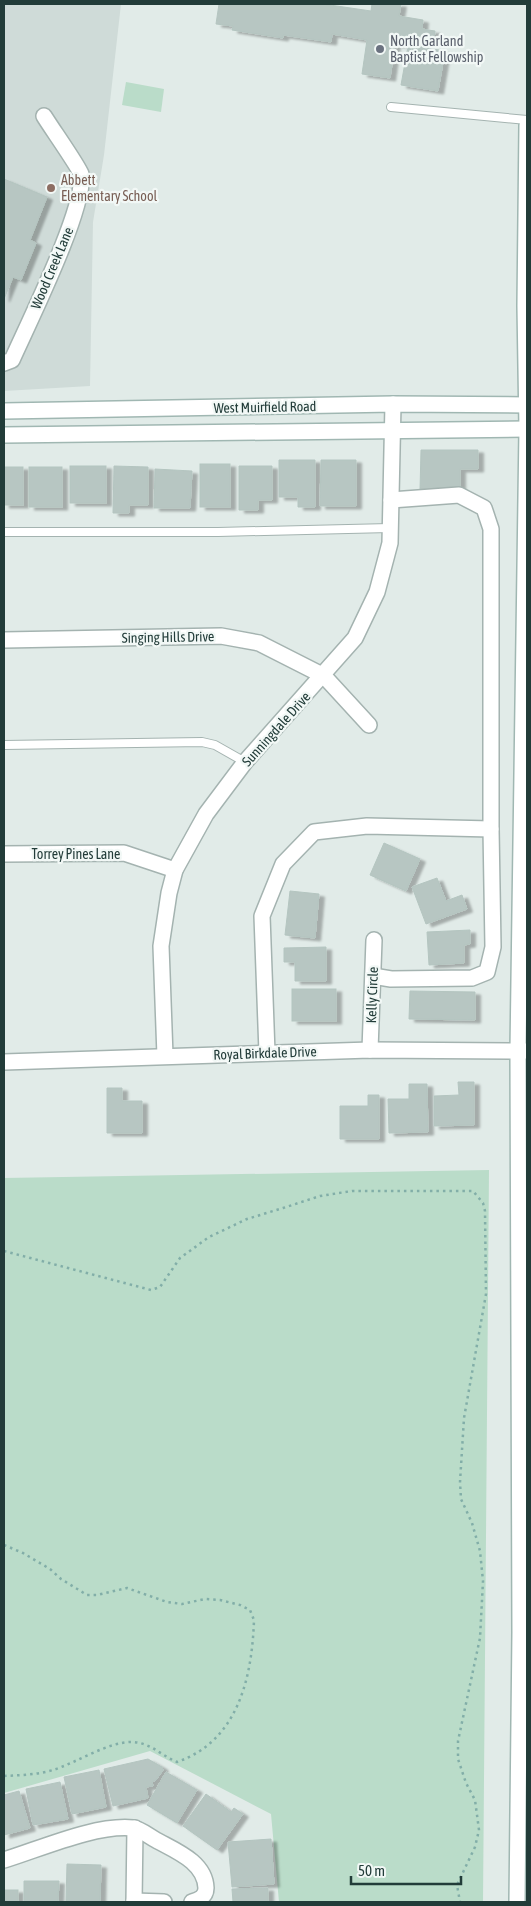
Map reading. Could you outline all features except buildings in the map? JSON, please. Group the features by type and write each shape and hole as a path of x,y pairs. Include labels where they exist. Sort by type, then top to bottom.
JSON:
{"street":[{"name":"Wood Creek Lane","path":"4,363 12,360 58,254 82,188 80,172 44,116"},
{"path":"517,1902 527,430 527,125"},
{"name":"West Muirfield Road","path":"4,411 393,404 527,404"},
{"name":"Sunningdale Drive","path":"165,1056 161,946 169,893 175,870 206,814 245,762 324,676 355,638 377,592 390,543 393,404"},
{"name":"West Muirfield Road","path":"4,435 393,429 527,430"},
{"path":"373,976 391,979 472,978 487,972 493,947 491,529 484,508 459,495 391,500"},
{"name":"Singing Hills Drive","path":"4,640 220,636 259,643 324,676"},
{"path":"324,676 369,725"},
{"path":"267,1053 262,916 283,864 314,832 367,826 491,829"},
{"name":"Torrey Pines Lane","path":"4,854 124,854 175,870"},
{"name":"Kelly Circle","path":"370,1050 374,940"},
{"name":"Royal Birkdale Drive","path":"4,1062 370,1050 523,1051"},
{"path":"135,1828 134,1901 164,1902"},
{"path":"4,1860 105,1829 135,1828 188,1858 200,1869 206,1880 206,1891 201,1899 192,1902"}],"lane":[{"path":"391,107 527,120"},
{"path":"4,532 218,532 390,528"},
{"path":"4,745 202,742 215,745 245,762"}],"path":[{"path":"4,1251 151,1290 160,1287 180,1258 209,1237 247,1219 320,1196 352,1191 473,1192 483,1203 485,1211 486,1294 464,1418 460,1482 461,1499 472,1523 480,1551 483,1581 482,1616 480,1638 458,1741 458,1759 466,1783 475,1800 479,1830 475,1847 457,1885 460,1902"},
{"path":"4,1545 23,1553 50,1569 61,1579 87,1595 97,1595 127,1588 167,1602 182,1604 205,1599 220,1600 240,1605 250,1610 254,1620 243,1692 233,1719 204,1748 177,1762 146,1744 131,1742 108,1748 41,1774 4,1776"}],"shaded area":[{"name":"Abbett Elementary School","path":"4,4 121,4 104,155 93,222 90,386 4,391"}],"green space":[{"path":"126,82 164,89 161,112 122,105"},
{"path":"489,1170 483,1902 279,1902 271,1814 150,1751 4,1793 4,1178"}],"place":[{"name":"North Garland Baptist Fellowship","path":"380,49"},
{"name":"Abbett Elementary School","path":"51,188"}]}
